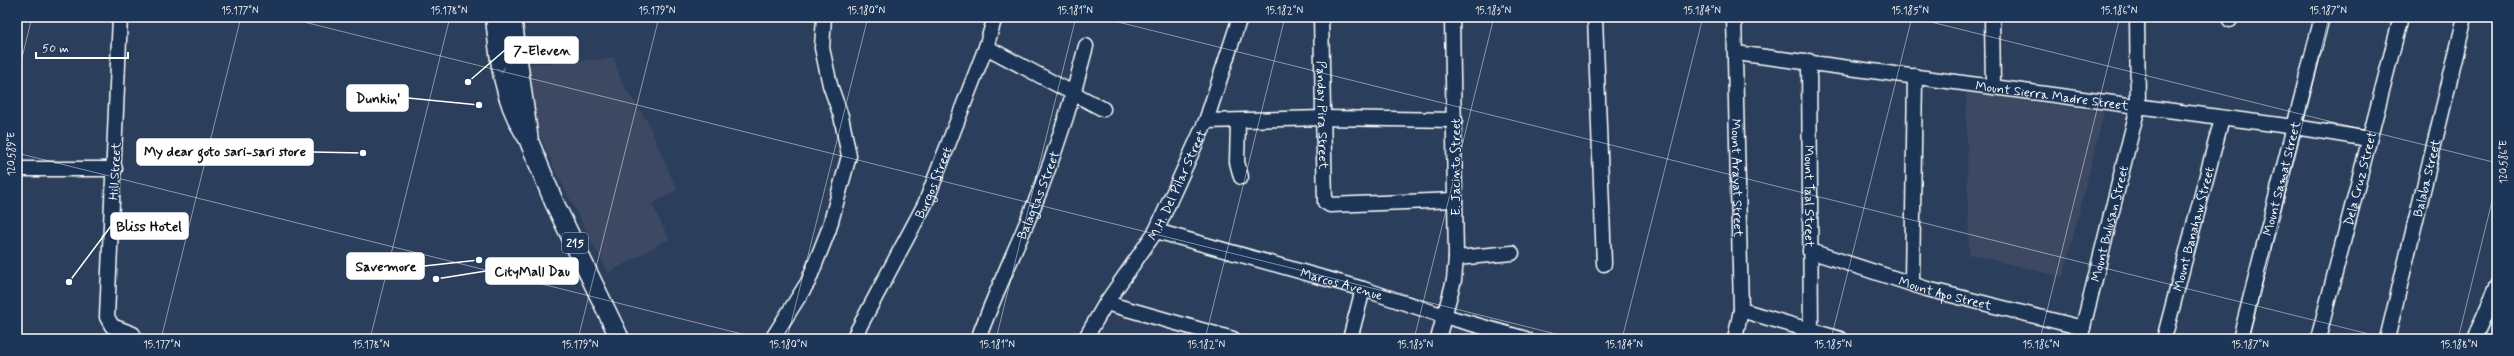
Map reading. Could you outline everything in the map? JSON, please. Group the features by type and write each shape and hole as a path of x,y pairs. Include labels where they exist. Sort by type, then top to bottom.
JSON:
{"main road":[{"name":"215","path":"495,17 506,93 515,119 529,141 554,202 620,339"},
{"name":"215","path":"512,17 529,141"}],"street":[{"name":"Hill Street","path":"120,17 115,170 107,317 112,326 133,336"},
{"path":"772,339 808,282 829,229 849,156 848,142 830,85 822,48 824,17"},
{"name":"Burgos Street","path":"853,339 925,204 986,47 995,17"},
{"name":"M.H. Del Pilar Street","path":"1085,339 1106,303 1156,231 1206,121 1240,17"},
{"name":"Panday Pira Street","path":"1321,17 1325,202 1330,205 1335,205 1455,200"},
{"name":"E. Jacinto Street","path":"1438,339 1454,280 1456,258 1455,120 1452,17"},
{"path":"1595,17 1604,264"},
{"name":"Mount Arayat Street","path":"1734,17 1741,310 1735,339"},
{"path":"1992,17 1993,86"},
{"name":"Mount Bulusan Street","path":"2081,334 2138,107 2137,17"},
{"name":"Mount Samat Street","path":"2240,339 2322,17"},
{"name":"Dela Cruz Street","path":"2318,339 2401,17"},
{"name":"Balaba Street","path":"2387,339 2465,17"},
{"name":"Balagtas Street","path":"978,339 997,287 1041,188 1073,95 1086,46"},
{"path":"986,47 1102,110"},
{"name":"Mount Sierra Madre Street","path":"1736,53 1809,61 2138,107 2295,126 2369,140"},
{"name":"Mount Taal Street","path":"1809,61 1811,331"},
{"path":"1912,283 1915,76"},
{"path":"1206,121 1238,122 1324,118 1455,120"},
{"name":"Mount Banahaw Street","path":"2164,339 2222,118"},
{"path":"1238,122 1237,162 1242,177"},
{"path":"17,169 115,170"},
{"name":"Marcos Avenue","path":"1156,231 1363,289 1444,316 1526,339"},
{"name":"Mount Apo Street","path":"1810,251 2081,334"},
{"path":"1456,258 1512,253"},
{"path":"2474,339 2497,286"},
{"path":"1350,339 1363,289"},
{"path":"1106,303 1233,339"},
{"path":"1741,310 1840,339"}],"shaded area":[{"path":"614,58 622,84 646,119 677,190 652,204 669,239 608,273 552,164 533,118 525,65"},
{"path":"1966,92 2104,112 2063,277 1969,254"}],"place":[{"name":"7-Eleven","path":"468,82"},
{"name":"Dunkin'","path":"479,105"},
{"name":"My dear goto sari-sari store","path":"363,153"},
{"name":"Savemore","path":"479,260"},
{"name":"CityMall Dau","path":"436,279"},
{"name":"Bliss Hotel","path":"69,282"}]}
